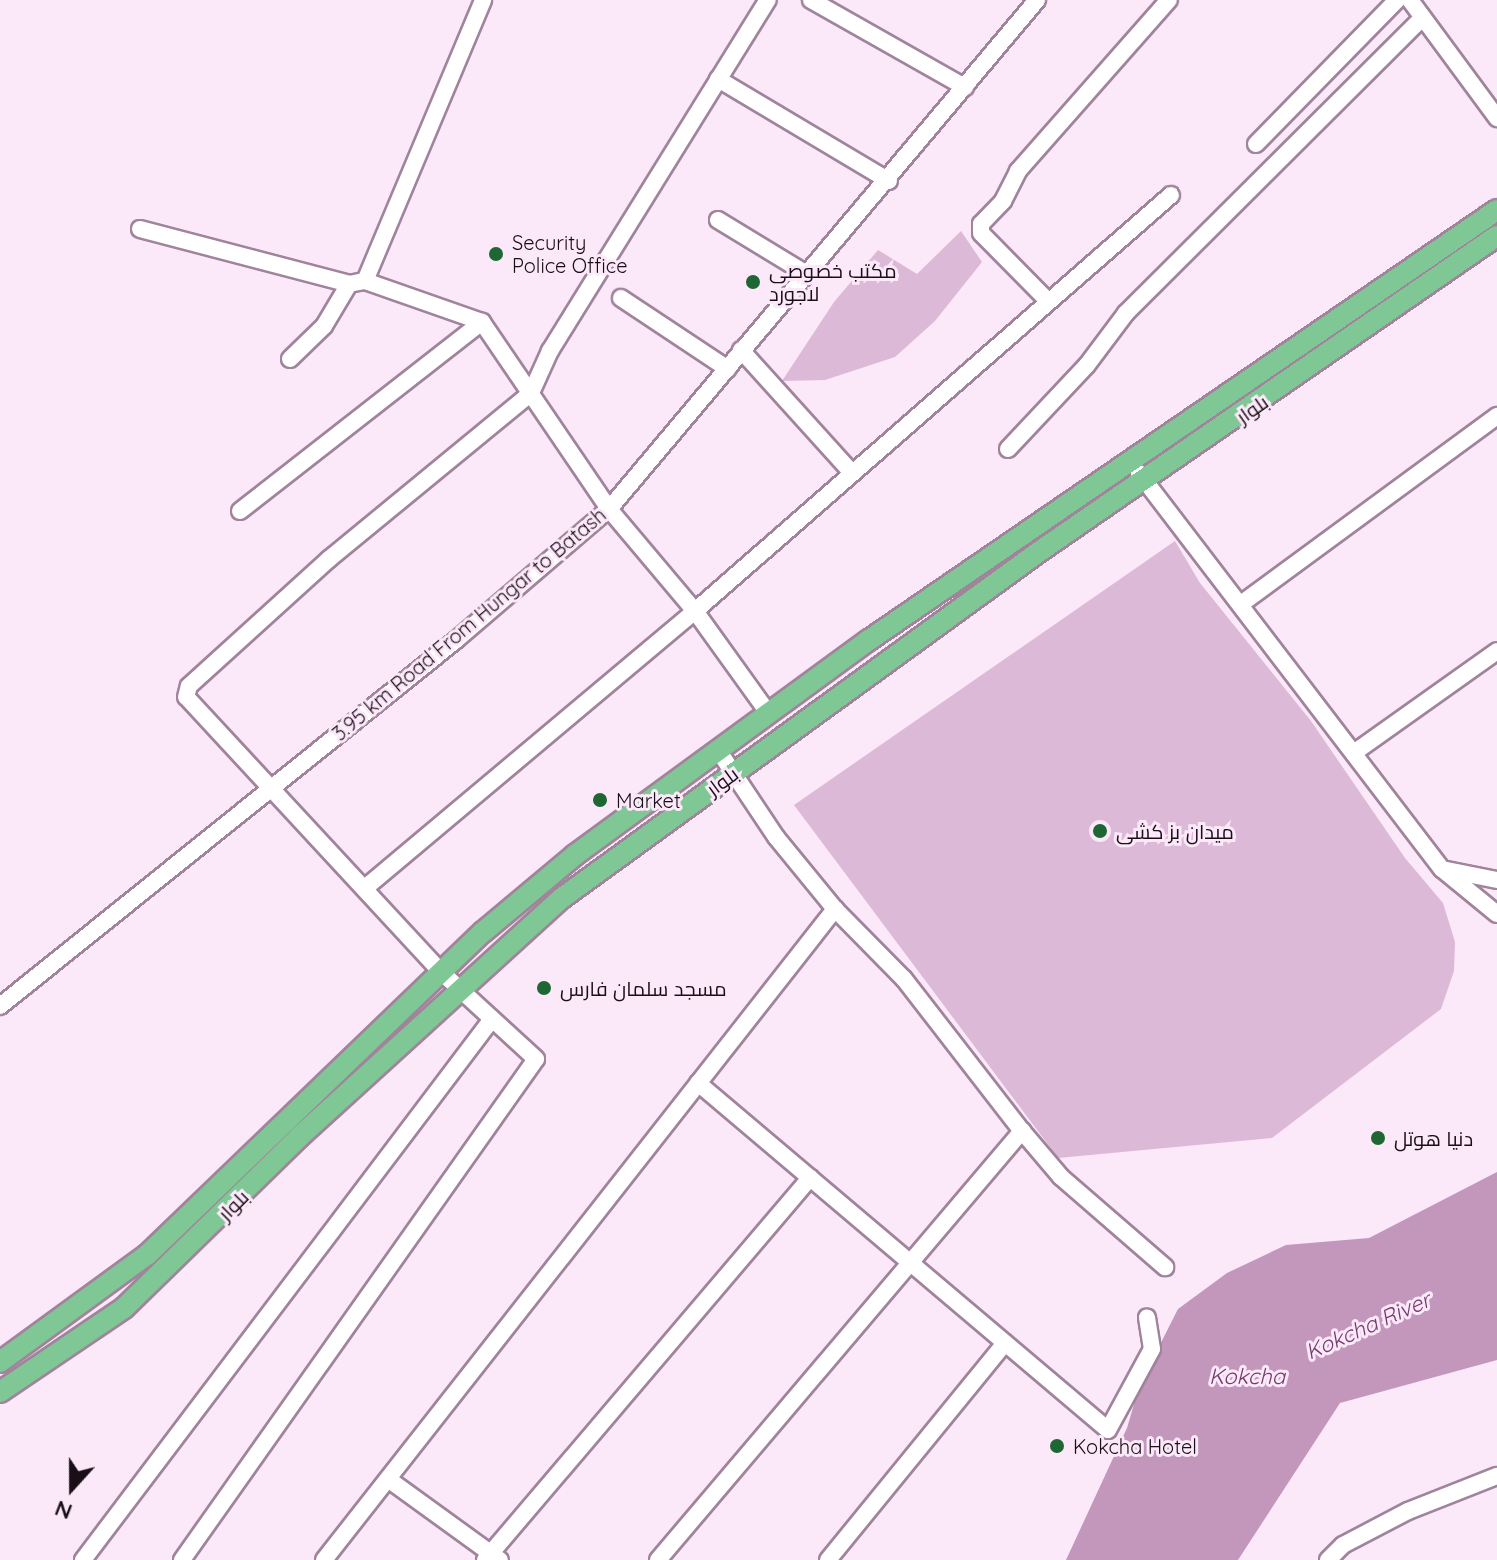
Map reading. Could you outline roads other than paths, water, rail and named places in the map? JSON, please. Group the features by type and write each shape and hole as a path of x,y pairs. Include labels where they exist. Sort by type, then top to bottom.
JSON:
{"main road":[{"name":"بلوار","path":"0,1362 147,1255 442,973 575,855 718,750 1130,460 1497,210"},
{"name":"بلوار","path":"0,1392 124,1308 460,990 562,898 1040,551 1146,482 1497,236"}],"street":[{"path":"290,359 324,326 357,282 483,0"},
{"path":"182,1560 536,1059 442,973 186,697 189,686 329,559 531,393 550,351 625,238 768,0"},
{"path":"811,0 965,87"},
{"name":"3.95 km Road From Hungar to Batash","path":"0,1006 269,786 456,640 609,509 805,273 889,181 1037,0"},
{"path":"1256,144 1408,0 1497,118"},
{"path":"1048,301 981,233 981,224 1003,201 1018,171 1164,2"},
{"path":"1008,449 1087,365 1126,313 1422,18"},
{"path":"718,79 889,181"},
{"path":"365,888 695,611 1171,195"},
{"path":"718,220 805,273"},
{"path":"140,229 357,282 482,322 609,509 695,611 769,714"},
{"path":"621,298 728,369"},
{"path":"240,511 482,322"},
{"path":"741,350 852,473"},
{"path":"1241,604 1497,416"},
{"path":"1130,460 1442,869 1497,914"},
{"path":"1355,752 1497,651"},
{"path":"718,750 748,801 835,909 904,979 1061,1177 1165,1267"},
{"path":"1442,869 1497,880"},
{"path":"324,1560 835,909"},
{"path":"83,1560 492,1019"},
{"path":"698,1083 1108,1430 1152,1349 1147,1317"},
{"path":"658,1560 1022,1131"},
{"path":"388,1479 492,1558 810,1178"},
{"path":"828,1560 1005,1343"},
{"path":"1328,1560 1343,1545 1408,1511 1497,1476"}],"water":[{"name":"Kokcha","path":"1497,1172 1497,1360 1340,1403 1238,1560 1066,1560 1127,1428 1140,1384 1178,1309 1227,1273 1286,1245 1369,1238"}],"place":[{"name":"Security Police Office","path":"496,254"},
{"name":"مکتب خصوصی لاجورد","path":"753,282"},
{"name":"Market","path":"600,800"},
{"name":"میدان بز کشی","path":"1100,831"},
{"name":"مسجد سلمان فارس","path":"544,988"},
{"name":"دنیا هوتل","path":"1378,1138"},
{"name":"Kokcha Hotel","path":"1057,1446"}],"water label":[{"name":"Kokcha River","path":"1368,1326"}]}
